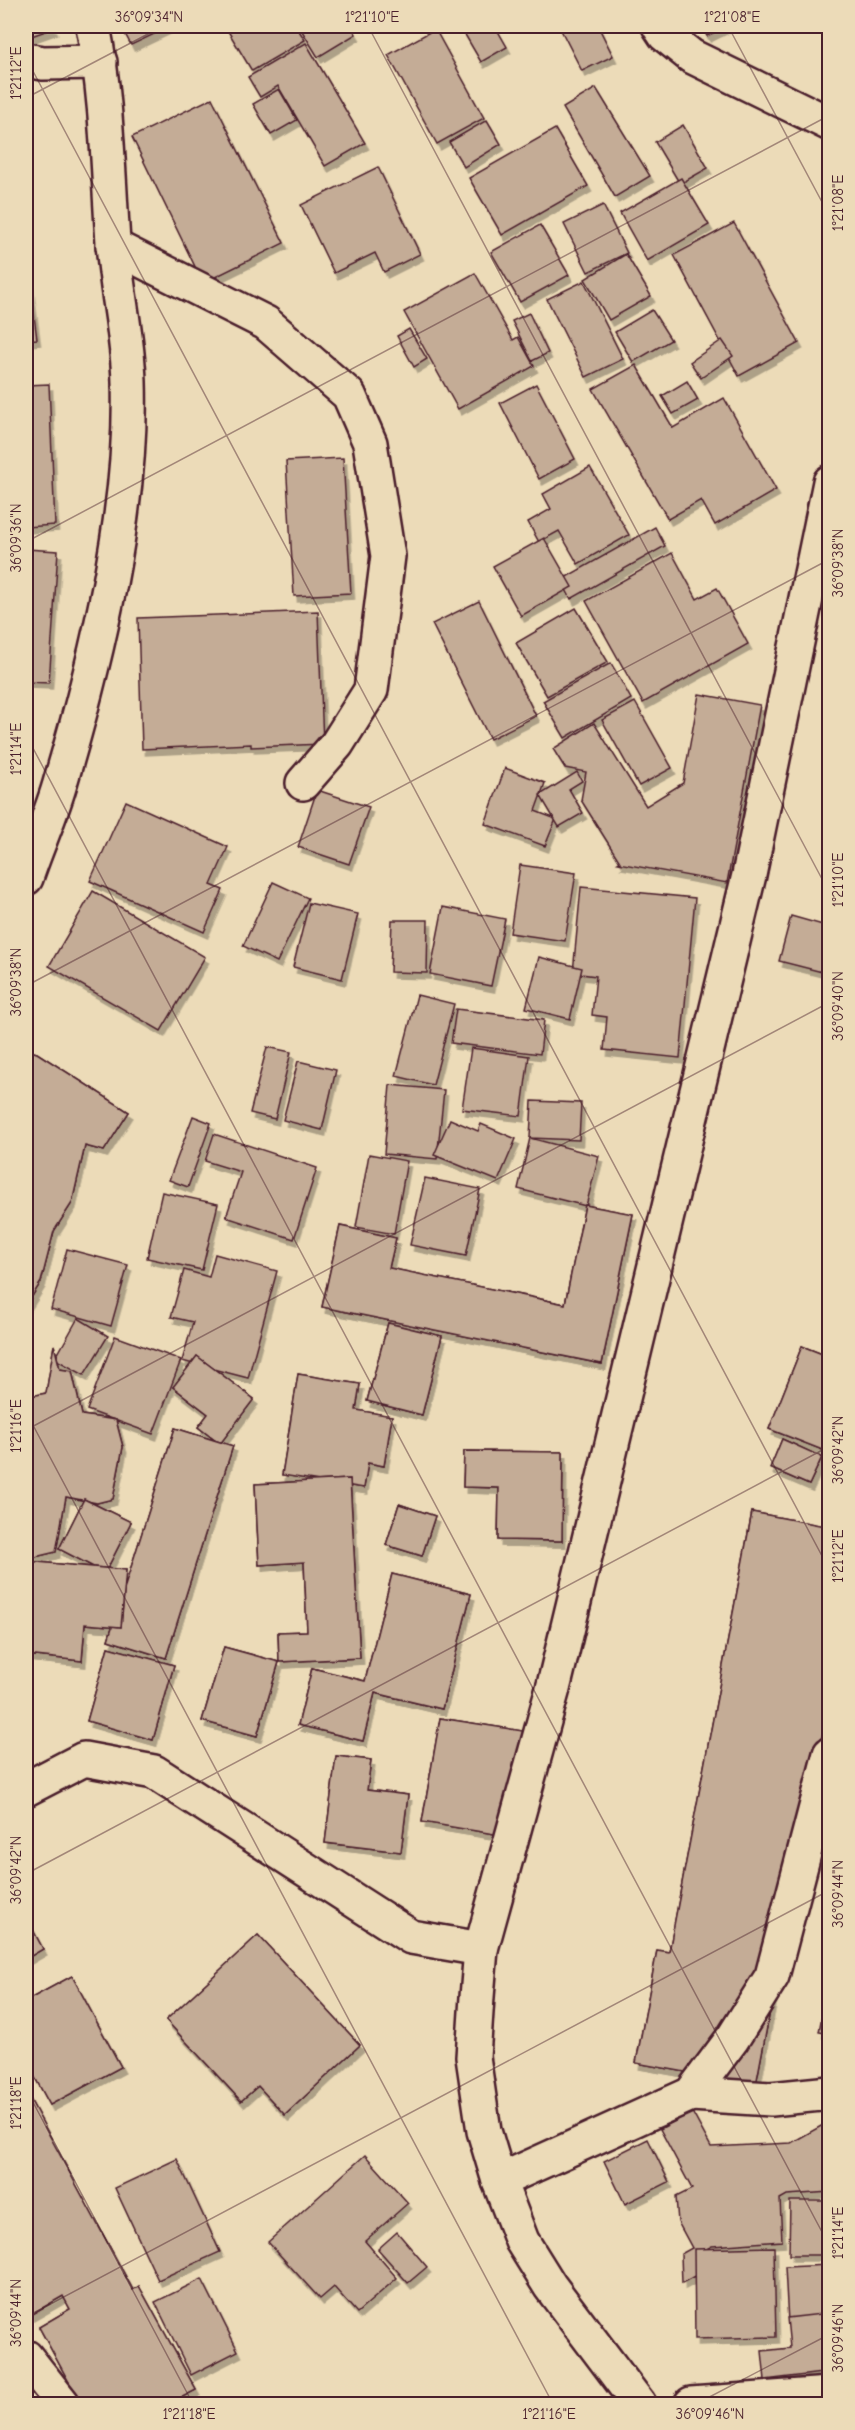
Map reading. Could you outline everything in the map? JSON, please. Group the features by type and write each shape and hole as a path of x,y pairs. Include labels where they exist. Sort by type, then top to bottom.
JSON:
{"street":[{"path":"26,878 61,781 86,688 115,551 125,480 129,382 113,246 100,62 93,26"},
{"path":"659,26 665,35 691,56 830,124"},
{"path":"26,60 43,63 100,62"},
{"path":"113,246 266,323 349,395 370,443 388,556 371,690 337,744 303,783"},
{"path":"639,2404 550,2286 522,2241 499,2181 484,2131 473,2057 481,1949 554,1685 747,886 830,482"},
{"path":"691,2094 733,2038 772,1976 830,1754"},
{"path":"26,1789 84,1759 154,1772 411,1936 481,1949"},
{"path":"499,2181 691,2094 771,2099 830,2092"},
{"path":"26,2358 63,2404"},
{"path":"691,2404 830,2394"}],"building":[{"path":"26,26 53,26 54,28 26,38"},
{"path":"121,26 171,26 131,45"},
{"path":"225,26 296,26 305,40 252,71"},
{"path":"299,26 351,26 356,34 318,57"},
{"path":"460,26 495,26 507,47 481,62"},
{"path":"559,26 598,26 613,56 582,71"},
{"path":"701,26 727,26 707,36"},
{"path":"435,29 484,118 437,144 388,55"},
{"path":"306,43 365,143 325,166 278,86 260,97 248,77"},
{"path":"596,88 650,176 615,197 563,108"},
{"path":"279,89 297,120 271,135 253,104"},
{"path":"212,98 284,243 203,283 132,137"},
{"path":"487,120 501,144 464,167 449,142"},
{"path":"683,125 708,168 680,184 655,142"},
{"path":"555,129 588,186 502,235 469,178"},
{"path":"378,167 420,254 384,272 375,253 334,273 301,205"},
{"path":"681,178 709,225 647,261 620,213"},
{"path":"603,205 627,253 588,272 564,224"},
{"path":"734,223 799,343 739,376 674,255"},
{"path":"540,225 569,275 520,302 491,252"},
{"path":"626,254 651,296 609,320 585,279"},
{"path":"26,255 37,339 26,340"},
{"path":"475,273 513,340 518,337 534,366 458,409 404,312"},
{"path":"584,281 623,359 586,377 547,299"},
{"path":"652,310 671,340 633,362 615,332"},
{"path":"529,313 548,353 532,361 512,321"},
{"path":"409,329 427,359 414,367 397,336"},
{"path":"722,340 733,356 701,378 690,362"},
{"path":"636,365 673,428 724,398 776,490 715,525 701,500 668,519 593,389"},
{"path":"687,381 698,400 673,414 662,396"},
{"path":"49,384 55,525 26,527 26,385"},
{"path":"536,384 575,459 539,479 500,403"},
{"path":"343,458 351,593 294,596 286,461"},
{"path":"590,467 629,535 578,564 559,531 539,542 528,522 551,509 543,494"},
{"path":"655,527 665,546 571,599 561,580"},
{"path":"544,538 572,587 521,616 493,566"},
{"path":"26,549 58,551 49,683 26,682"},
{"path":"672,553 697,599 717,588 748,644 643,703 586,601"},
{"path":"479,601 536,716 490,739 432,624"},
{"path":"576,608 608,662 547,696 516,643"},
{"path":"318,611 323,744 251,747 251,744 142,749 138,618"},
{"path":"611,663 631,699 565,738 543,701"},
{"path":"699,694 760,705 727,883 618,863 620,862 581,800 586,772 565,768 553,749 594,723 646,806 683,783"},
{"path":"635,702 672,768 639,786 602,720"},
{"path":"505,768 545,783 535,811 556,819 545,846 485,824"},
{"path":"577,772 582,781 569,789 583,813 559,827 540,795"},
{"path":"317,790 369,807 349,864 298,847"},
{"path":"126,801 228,847 211,885 223,890 204,932 90,881"},
{"path":"520,865 576,873 565,941 510,933"},
{"path":"273,882 308,898 277,962 243,946"},
{"path":"581,887 695,898 680,1058 604,1050 607,1017 592,1015 596,976 573,973"},
{"path":"93,891 205,957 161,1031 49,966"},
{"path":"309,903 358,914 342,979 293,967"},
{"path":"443,907 505,919 491,986 430,974"},
{"path":"791,916 830,927 830,974 779,961"},
{"path":"392,920 428,920 427,973 390,972"},
{"path":"539,957 582,968 570,1019 526,1008"},
{"path":"417,995 454,1004 433,1085 396,1076"},
{"path":"456,1009 544,1020 540,1054 451,1043"},
{"path":"267,1047 291,1052 275,1119 250,1113"},
{"path":"471,1048 529,1056 521,1116 462,1109"},
{"path":"26,1050 37,1053 129,1112 104,1151 85,1146 72,1203 54,1231 41,1282 26,1306"},
{"path":"26,1050 37,1053 129,1112 104,1151 85,1146 72,1203 54,1231 41,1282 26,1306"},
{"path":"298,1061 336,1070 322,1130 283,1120"},
{"path":"390,1085 444,1090 437,1159 384,1154"},
{"path":"532,1101 581,1103 579,1140 530,1138"},
{"path":"193,1116 211,1123 188,1187 169,1180"},
{"path":"450,1119 478,1131 481,1124 516,1139 498,1181 434,1155"},
{"path":"214,1134 317,1168 294,1239 226,1217 241,1172 205,1161"},
{"path":"530,1138 599,1156 586,1206 518,1189"},
{"path":"369,1154 407,1161 394,1234 356,1227"},
{"path":"425,1178 480,1189 466,1256 410,1245"},
{"path":"162,1192 218,1204 202,1270 147,1258"},
{"path":"585,1205 633,1214 602,1364 322,1307 340,1226 396,1238 389,1268 565,1304"},
{"path":"585,1205 633,1214 602,1364 322,1307 340,1226 396,1238 389,1268 565,1304"},
{"path":"67,1249 128,1265 111,1326 51,1309"},
{"path":"215,1254 277,1271 248,1378 182,1361 193,1322 171,1317 184,1270 209,1277"},
{"path":"78,1318 108,1336 84,1375 55,1359"},
{"path":"388,1323 442,1336 422,1415 367,1401"},
{"path":"388,1323 442,1336 422,1415 367,1401"},
{"path":"115,1336 181,1360 153,1434 87,1410"},
{"path":"54,1345 60,1369 72,1371 82,1415 116,1420 123,1447 113,1499 97,1503 66,1497 56,1552 31,1558 26,1557 26,1397 46,1393"},
{"path":"54,1345 60,1369 72,1371 82,1415 116,1420 123,1447 113,1499 97,1503 66,1497 56,1552 31,1558 26,1557 26,1397 46,1393"},
{"path":"802,1346 830,1357 830,1453 769,1429"},
{"path":"802,1346 830,1357 830,1453 769,1429"},
{"path":"197,1356 254,1399 220,1444 198,1427 208,1414 173,1387"},
{"path":"197,1356 254,1399 220,1444 198,1427 208,1414 173,1387"},
{"path":"298,1374 360,1384 356,1410 392,1416 384,1466 368,1463 364,1488 282,1475"},
{"path":"298,1374 360,1384 356,1410 392,1416 384,1466 368,1463 364,1488 282,1475"},
{"path":"175,1428 233,1446 166,1658 108,1640"},
{"path":"175,1428 233,1446 166,1658 108,1640"},
{"path":"782,1439 822,1457 809,1485 770,1468"},
{"path":"782,1439 822,1457 809,1485 770,1468"},
{"path":"464,1451 563,1452 562,1541 498,1540 499,1488 463,1487"},
{"path":"464,1451 563,1452 562,1541 498,1540 499,1488 463,1487"},
{"path":"350,1479 360,1658 279,1662 278,1632 307,1631 304,1562 259,1565 255,1484"},
{"path":"350,1479 360,1658 279,1662 278,1632 307,1631 304,1562 259,1565 255,1484"},
{"path":"84,1499 131,1522 105,1573 59,1549"},
{"path":"84,1499 131,1522 105,1573 59,1549"},
{"path":"399,1504 435,1516 422,1556 386,1545"},
{"path":"399,1504 435,1516 422,1556 386,1545"},
{"path":"752,1512 830,1527 830,1695 756,2085 636,2063 657,1950 669,1952"},
{"path":"752,1512 830,1527 830,1695 756,2085 636,2063 657,1950 669,1952"},
{"path":"26,1561 126,1570 121,1627 85,1624 82,1661 26,1655 30,1617 26,1617"},
{"path":"26,1561 126,1570 121,1627 85,1624 82,1661 26,1655 30,1617 26,1617"},
{"path":"392,1574 471,1594 442,1709 375,1693 363,1741 298,1725 312,1668 365,1681"},
{"path":"392,1574 471,1594 442,1709 375,1693 363,1741 298,1725 312,1668 365,1681"},
{"path":"108,1647 174,1665 153,1740 87,1721"},
{"path":"108,1647 174,1665 153,1740 87,1721"},
{"path":"224,1647 279,1662 257,1736 202,1721"},
{"path":"224,1647 279,1662 257,1736 202,1721"},
{"path":"440,1718 523,1731 506,1836 422,1822"},
{"path":"440,1718 523,1731 506,1836 422,1822"},
{"path":"336,1756 371,1760 367,1790 408,1795 401,1852 325,1843"},
{"path":"336,1756 371,1760 367,1790 408,1795 401,1852 325,1843"},
{"path":"26,1917 43,1949 26,1959"},
{"path":"26,1917 43,1949 26,1959"},
{"path":"258,1935 360,2045 285,2115 258,2086 241,2101 166,2020"},
{"path":"258,1935 360,2045 285,2115 258,2086 241,2101 166,2020"},
{"path":"830,1971 830,2034 819,2032"},
{"path":"72,1976 121,2067 50,2105 26,2061 26,2001"},
{"path":"72,1976 121,2067 50,2105 26,2061 26,2001"},
{"path":"26,2092 133,2290 139,2286 196,2390 169,2404 81,2404 39,2327 70,2309 63,2296 30,2315 26,2306"},
{"path":"26,2092 133,2290 139,2286 196,2390 169,2404 81,2404 39,2327 70,2309 63,2296 30,2315 26,2306"},
{"path":"692,2112 711,2147 791,2143 830,2121 830,2192 787,2195 780,2199 782,2241 712,2246 699,2253 700,2273 682,2283 681,2254 692,2248 678,2222 676,2197 692,2189 660,2129"},
{"path":"648,2139 669,2182 625,2204 604,2161"},
{"path":"365,2155 408,2203 365,2241 397,2278 357,2313 334,2287 320,2299 268,2242"},
{"path":"177,2159 220,2252 158,2280 115,2188"},
{"path":"790,2201 830,2201 830,2255 789,2255"},
{"path":"397,2232 427,2267 408,2283 378,2249"},
{"path":"774,2247 776,2337 695,2339 694,2249"},
{"path":"830,2265 830,2319 788,2322 785,2267"},
{"path":"202,2279 238,2351 191,2375 155,2302"},
{"path":"830,2313 830,2372 765,2380 762,2351 790,2348 787,2318"}]}
